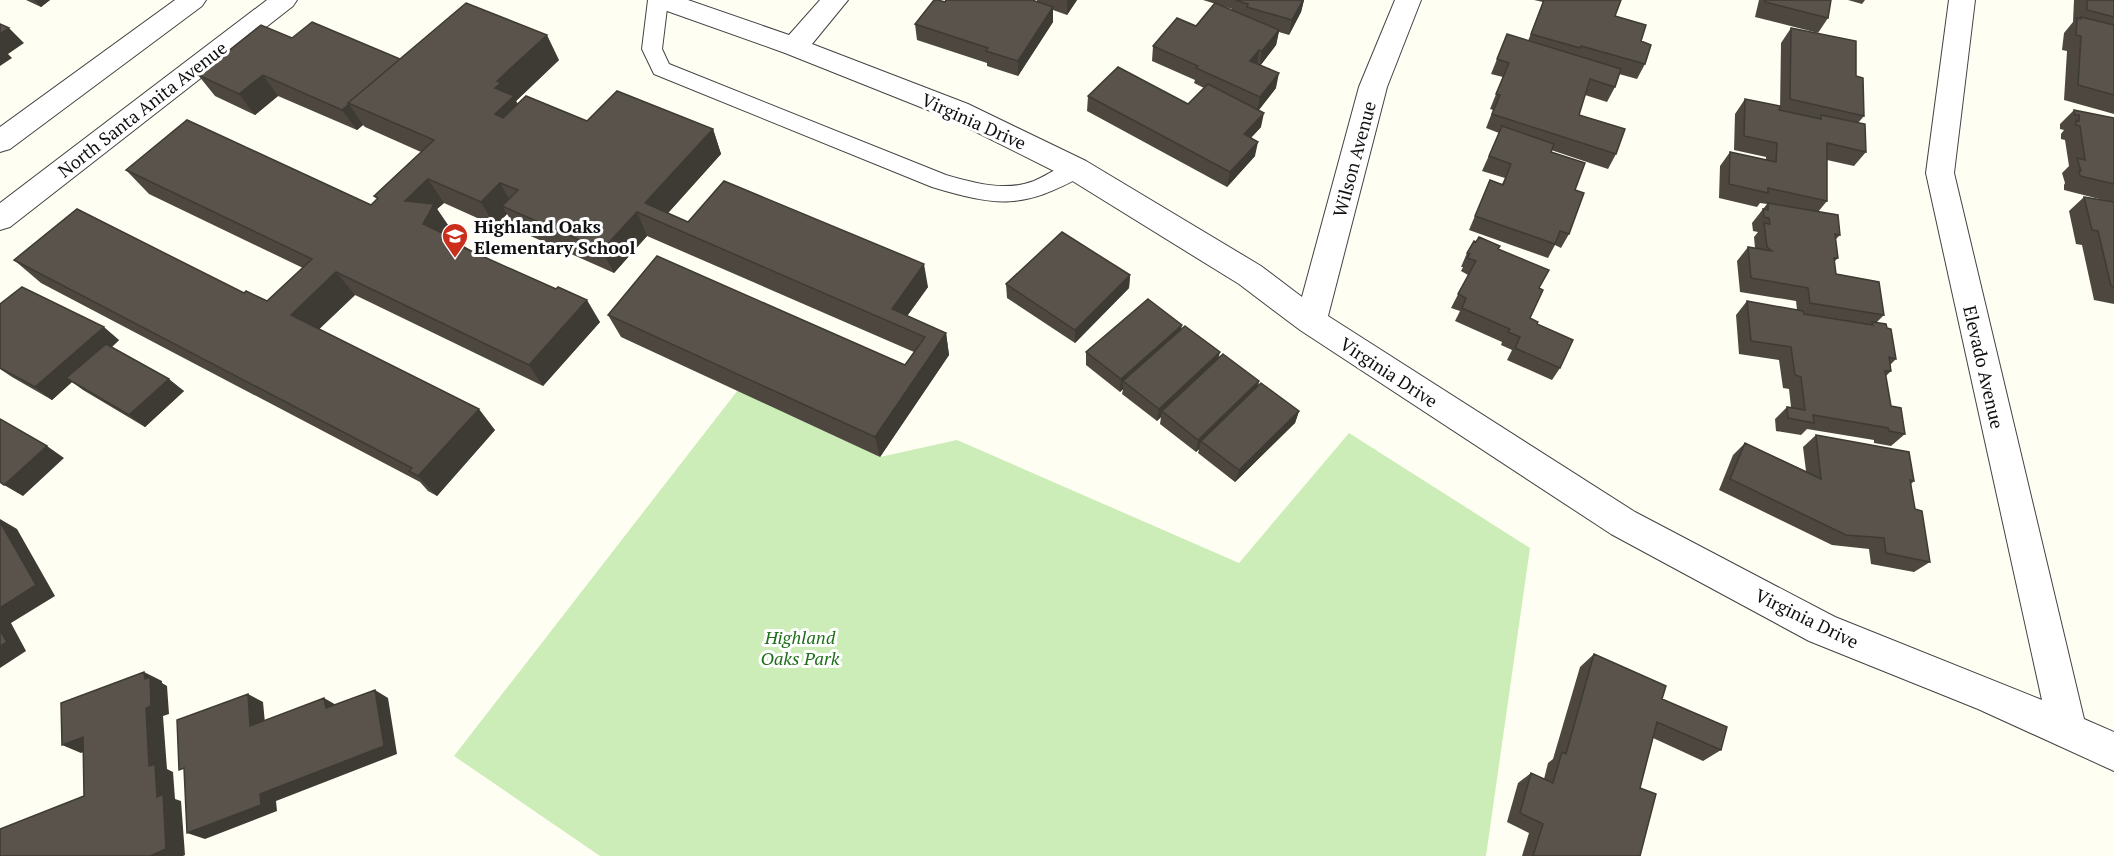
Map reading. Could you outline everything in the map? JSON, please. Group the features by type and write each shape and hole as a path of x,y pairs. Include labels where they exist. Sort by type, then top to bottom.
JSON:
{"street":[{"path":"0,142 193,0"},
{"name":"North Santa Anita Avenue","path":"0,219 284,0"},
{"name":"Virginia Drive","path":"660,0 794,47 958,111 1076,169 1251,275 1311,321 1623,523 1822,628 2068,730 2114,752"},
{"path":"794,47 835,0"},
{"name":"Wilson Avenue","path":"1311,321 1373,87 1408,0"},
{"name":"Elevado Avenue","path":"1962,0 1940,173 2068,730"}],"lane":[{"path":"660,0 652,49 660,69 680,78 940,181 976,192 1009,196 1045,187 1076,169"}],"green space":[{"name":"Highland Oaks Park","path":"738,390 880,457 957,440 1239,563 1349,433 1530,548 1486,856 600,856 454,756"}],"building":[{"path":"934,0 945,2 946,0 1032,0 1053,7 1018,61 986,51 988,48 915,24"},
{"path":"1235,0 1303,0 1292,20 1247,7 1248,4"},
{"path":"1544,0 1621,0 1615,16 1646,25 1641,41 1651,45 1645,64 1531,34"},
{"path":"1765,0 1831,0 1828,18 1765,2"},
{"path":"2087,0 2114,0 2114,17 2087,10"},
{"path":"466,3 547,35 497,81 501,83 495,88 514,96 495,114 503,118 526,96 587,121 617,91 713,129 645,203 688,222 724,181 924,264 892,309 946,333 875,437 608,315 657,256 905,365 925,337 637,212 602,250 502,206 518,190 500,183 481,202 428,179 405,201 434,204 423,224 465,244 462,247 556,289 558,287 587,300 529,365 336,272 291,315 479,409 418,476 409,471 412,468 14,260 77,209 244,293 246,291 267,301 312,259 126,170 187,120 371,205 378,198 374,196 434,140 348,103"},
{"path":"1215,3 1279,30 1262,51 1259,50 1250,61 1279,73 1260,97 1153,46 1177,18 1196,26"},
{"path":"2081,17 2114,25 2114,95 2078,85 2081,36 2076,35 2077,18 2081,19"},
{"path":"312,22 400,59 342,110 263,75 239,94 198,75 261,25 292,38"},
{"path":"0,24 9,28 0,34"},
{"path":"1791,28 1856,41 1856,76 1863,78 1864,116 1790,99"},
{"path":"1507,34 1621,69 1615,87 1590,79 1579,115 1625,129 1616,154 1492,114 1500,95 1496,94 1509,63 1497,59"},
{"path":"1118,67 1188,104 1208,84 1264,113 1244,134 1258,142 1230,172 1088,96"},
{"path":"1745,99 1780,106 1779,110 1821,119 1821,115 1865,124 1866,152 1827,143 1827,201 1768,188 1768,193 1729,184 1730,152 1776,162 1777,143 1744,136"},
{"path":"2074,110 2114,118 2114,184 2080,176 2079,171 2081,171 2077,158 2085,160 2080,126 2076,125 2079,115 2075,115"},
{"path":"1502,126 1554,144 1551,152 1585,163 1575,190 1584,193 1569,234 1560,231 1555,244 1475,216 1490,180 1503,185 1511,164 1489,156"},
{"path":"2084,197 2114,202 2114,287 2111,286 2098,231 2092,230"},
{"path":"1768,203 1838,215 1840,235 1835,234 1838,258 1834,258 1836,274 1879,282 1884,315 1810,303 1808,288 1751,278 1748,247 1772,251 1767,247 1764,223 1770,224 1769,218 1764,217 1763,209 1768,210"},
{"path":"1062,232 1130,275 1075,330 1006,284"},
{"path":"1479,237 1500,246 1498,249 1549,270 1539,288 1543,290 1530,318 1538,322 1537,324 1573,340 1560,368 1515,348 1520,337 1508,332 1510,329 1462,308 1466,298 1458,294 1476,261 1467,258 1470,254 1467,253"},
{"path":"22,287 104,327 35,387 0,368 0,304"},
{"path":"1148,299 1182,325 1121,379 1086,352"},
{"path":"1747,301 1803,311 1804,314 1873,325 1872,322 1886,324 1887,328 1891,329 1896,359 1889,357 1891,371 1885,371 1891,406 1901,408 1905,434 1889,431 1888,428 1813,415 1814,423 1788,418 1787,407 1805,410 1801,377 1795,375 1791,347 1751,341"},
{"path":"1185,326 1220,352 1159,409 1123,381"},
{"path":"106,344 169,379 129,415 66,378"},
{"path":"1223,354 1259,381 1198,440 1162,411"},
{"path":"1261,383 1299,411 1239,470 1201,441"},
{"path":"0,419 47,446 4,485 0,482"},
{"path":"1816,435 1909,452 1914,481 1910,480 1915,509 1922,511 1930,562 1886,553 1884,538 1846,535 1730,479 1745,443 1821,479"},
{"path":"0,522 36,585 0,608"},
{"path":"0,630 7,642 0,646"},
{"path":"1594,654 1666,686 1662,699 1727,727 1721,750 1657,722 1640,788 1656,794 1640,856 1533,856 1543,824 1520,813 1531,773 1553,783 1562,752 1566,754"},
{"path":"144,672 145,679 150,677 151,706 146,708 149,766 155,764 157,797 163,794 166,849 150,856 0,856 0,829 84,796 83,737 62,745 61,703"},
{"path":"375,690 384,746 260,794 261,805 187,833 184,768 179,770 177,720 248,694 250,726 324,698 326,708"}],"place":[{"name":"Highland Oaks Elementary School","path":"455,259"}]}
